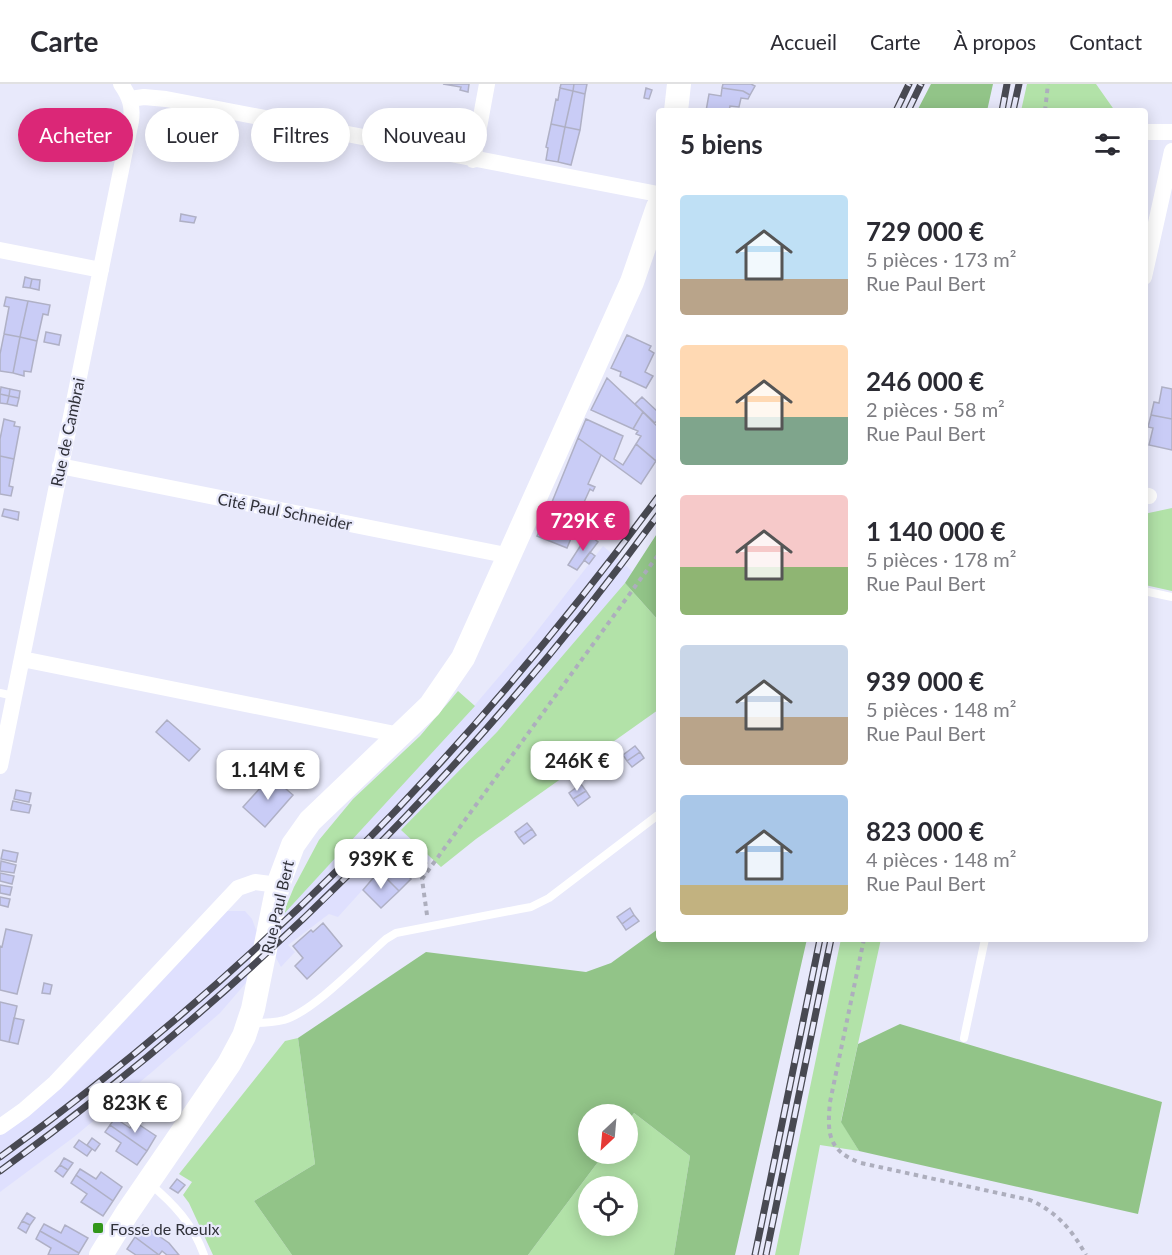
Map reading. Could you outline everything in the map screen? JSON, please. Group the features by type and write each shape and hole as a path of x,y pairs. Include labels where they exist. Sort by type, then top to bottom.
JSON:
{"street":[{"path":"121,84 130,99 144,97 166,99 362,137"},
{"path":"483,108 487,84"},
{"path":"676,108 679,84"},
{"name":"Rue de Cambrai","path":"0,766 7,694 22,658 131,121 130,99"},
{"path":"1148,132 1172,132"},
{"path":"1148,259 1172,151"},
{"path":"487,162 656,194"},
{"name":"Rue Paul Bert","path":"101,1255 229,1064 249,1023 278,885 293,845 310,821 429,706 459,665 632,282 656,213"},
{"path":"0,250 101,270"},
{"name":"Cité Paul Schneider","path":"60,466 510,556"},
{"path":"22,658 400,735"},
{"path":"0,1127 37,1099 62,1076 238,888 255,882 278,885"}],"lane":[{"path":"1148,592 1172,597"},
{"path":"249,1023 273,1023 293,1017 314,1003 386,939 406,930 520,909 540,903 656,817"},
{"path":"964,1038 984,942"},
{"path":"149,1182 183,1214 197,1235 204,1255"}],"path":[{"path":"1045,108 1048,84"},
{"path":"429,926 422,879 656,558"},
{"path":"863,942 830,1102 829,1128 831,1140 836,1149 843,1156 861,1163 1018,1196 1043,1205 1063,1221 1086,1255"}],"shaded area":[{"path":"603,546 647,584 427,863 404,844 338,917 329,914 288,945 295,952 281,967 275,956 258,969 220,1013 152,1072 74,1137 0,1192 0,1134 68,1082 227,911 245,911 252,919 256,930 291,900 474,706 531,639"}],"green space":[{"path":"931,84 993,84 988,108 919,108"},
{"path":"1027,84 1096,84 1113,108 1022,108"},
{"path":"1172,508 1172,591 1148,586 1148,513"},
{"path":"656,535 656,618 625,583"},
{"path":"625,583 656,618 656,711 476,839 441,867 401,830 497,732"},
{"path":"458,691 475,706 282,916 294,887 319,840 353,799 420,736"},
{"path":"656,930 656,942 806,942 735,1255 674,1255 690,1156 638,1116 638,1104 578,1104 578,1164 596,1164 587,1176 578,1176 578,1189 528,1255 292,1255 254,1201 315,1164 298,1038 426,952 586,972 611,963"},
{"path":"840,942 880,942 841,1121 859,1151 820,1145 799,1255 775,1255"},
{"path":"900,1024 1162,1102 1138,1214 859,1151 841,1122 858,1044"},
{"path":"298,1038 315,1164 254,1201 292,1255 213,1255 183,1195 192,1182 179,1174 285,1041"},
{"path":"638,1116 690,1156 674,1255 528,1255 578,1189 578,1236 638,1236 638,1176 587,1176 596,1164 638,1164"}],"building":[{"path":"443,84 469,84 468,92 460,90 461,87"},
{"path":"561,84 574,84 573,91 560,88"},
{"path":"574,84 587,84 585,94 573,91"},
{"path":"723,84 755,86 750,95 743,91 722,88"},
{"path":"560,88 573,91 565,127 551,124"},
{"path":"646,88 652,90 649,99 644,98"},
{"path":"722,88 743,91 750,95 748,99 741,98 739,107 707,108 709,94 721,96"},
{"path":"573,91 585,94 580,130 565,127"},
{"path":"551,124 565,127 558,162 546,160"},
{"path":"565,127 580,130 571,165 558,162"},
{"path":"181,214 196,217 194,223 180,221"},
{"path":"25,277 32,279 30,288 23,287"},
{"path":"32,279 40,280 39,290 30,288"},
{"path":"6,297 28,301 20,337 4,334 9,307 4,306"},
{"path":"28,301 50,305 48,315 43,314 37,341 20,337"},
{"path":"46,332 61,335 59,345 44,342"},
{"path":"4,334 20,337 13,373 0,371 0,354"},
{"path":"627,335 651,346 649,350 654,353 645,372 653,376 646,388 620,376 621,372 611,368"},
{"path":"20,337 37,341 31,372 24,371 24,376 13,373"},
{"path":"607,378 643,412 633,429 591,410"},
{"path":"1,387 10,389 9,396 0,394"},
{"path":"1162,387 1172,389 1172,419 1151,415 1154,402 1159,403"},
{"path":"10,389 20,391 19,398 9,396"},
{"path":"0,394 9,396 7,404 0,403"},
{"path":"9,396 19,398 17,406 7,404"},
{"path":"642,397 656,410 655,423 635,404"},
{"path":"643,412 656,425 656,461 636,444 641,436 633,429"},
{"path":"1151,415 1172,419 1172,450 1149,445 1153,428 1148,427"},
{"path":"4,419 15,422 14,426 20,427 14,459 0,456 0,439"},
{"path":"586,419 623,436 614,459 623,465 636,444 656,461 641,484 578,438"},
{"path":"578,438 601,455 588,484 595,487 593,491 590,489 575,522 552,502"},
{"path":"0,456 14,459 9,486 13,487 11,496 0,494"},
{"path":"552,502 577,524 567,548 537,536"},
{"path":"4,509 19,512 18,520 2,516"},
{"path":"580,520 597,537 595,539 577,524"},
{"path":"588,534 598,542 577,570 568,565"},
{"path":"590,552 595,556 589,564 584,560"},
{"path":"167,720 200,749 189,761 156,732"},
{"path":"635,746 640,752 627,761 623,755"},
{"path":"640,752 644,758 632,767 627,761"},
{"path":"271,776 293,795 265,827 243,807"},
{"path":"581,784 586,791 573,799 569,793"},
{"path":"16,790 31,793 29,802 14,799"},
{"path":"586,791 590,797 578,806 573,799"},
{"path":"13,801 31,805 29,813 11,810"},
{"path":"527,823 532,829 519,838 515,832"},
{"path":"532,829 536,835 524,844 519,838"},
{"path":"404,843 427,863 423,868 400,848"},
{"path":"3,850 18,853 16,862 1,859"},
{"path":"390,859 411,879 399,891 379,871"},
{"path":"1,861 16,865 14,873 0,871"},
{"path":"379,871 399,891 381,908 363,890"},
{"path":"0,873 14,876 12,884 0,881"},
{"path":"0,885 12,887 10,895 0,893"},
{"path":"0,897 10,899 8,907 0,905"},
{"path":"630,908 634,915 622,924 617,917"},
{"path":"634,915 639,921 626,930 622,924"},
{"path":"323,923 342,946 307,979 295,966 303,958 293,946"},
{"path":"6,929 32,935 17,994 0,990 0,946 2,947"},
{"path":"44,983 52,985 50,994 42,993"},
{"path":"0,1002 17,1006 9,1042 0,1040"},
{"path":"14,1018 24,1020 18,1044 9,1042"},
{"path":"148,1089 161,1098 155,1106 143,1097"},
{"path":"128,1098 136,1103 131,1109 123,1104"},
{"path":"115,1118 130,1128 135,1122 156,1136 147,1151 110,1125"},
{"path":"110,1125 147,1151 137,1165 116,1151 121,1143 105,1132"},
{"path":"92,1138 100,1144 95,1151 87,1145"},
{"path":"79,1140 92,1149 87,1156 74,1147"},
{"path":"64,1158 73,1163 68,1170 60,1165"},
{"path":"60,1165 68,1170 63,1177 55,1171"},
{"path":"80,1169 96,1179 101,1172 122,1187 113,1201 76,1175"},
{"path":"76,1175 113,1201 103,1216 81,1202 87,1194 71,1183"},
{"path":"177,1179 185,1185 178,1193 170,1188"},
{"path":"27,1213 35,1218 30,1225 22,1221"},
{"path":"22,1221 30,1225 26,1233 18,1228"},
{"path":"44,1224 61,1233 65,1225 88,1238 79,1253 40,1231"},
{"path":"143,1225 169,1243 179,1255 167,1255 162,1251 159,1255 135,1237"},
{"path":"40,1231 79,1253 78,1255 48,1255 51,1248 36,1239"},
{"path":"135,1237 159,1255 136,1255 127,1249"}],"railway":[{"path":"897,108 909,84"},
{"path":"909,108 921,84"},
{"path":"1003,108 1007,84"},
{"path":"1014,108 1019,84"},
{"path":"0,1157 93,1087 184,1012 271,934 354,853 435,768 513,680 587,590 656,500"},
{"path":"0,1171 93,1101 183,1027 270,950 354,869 436,785 513,698 587,608 656,518"},
{"path":"755,1255 819,942"},
{"path":"766,1255 830,942"}],"place":[{"name":"Fosse de Rœulx","path":"98,1228"}]}
